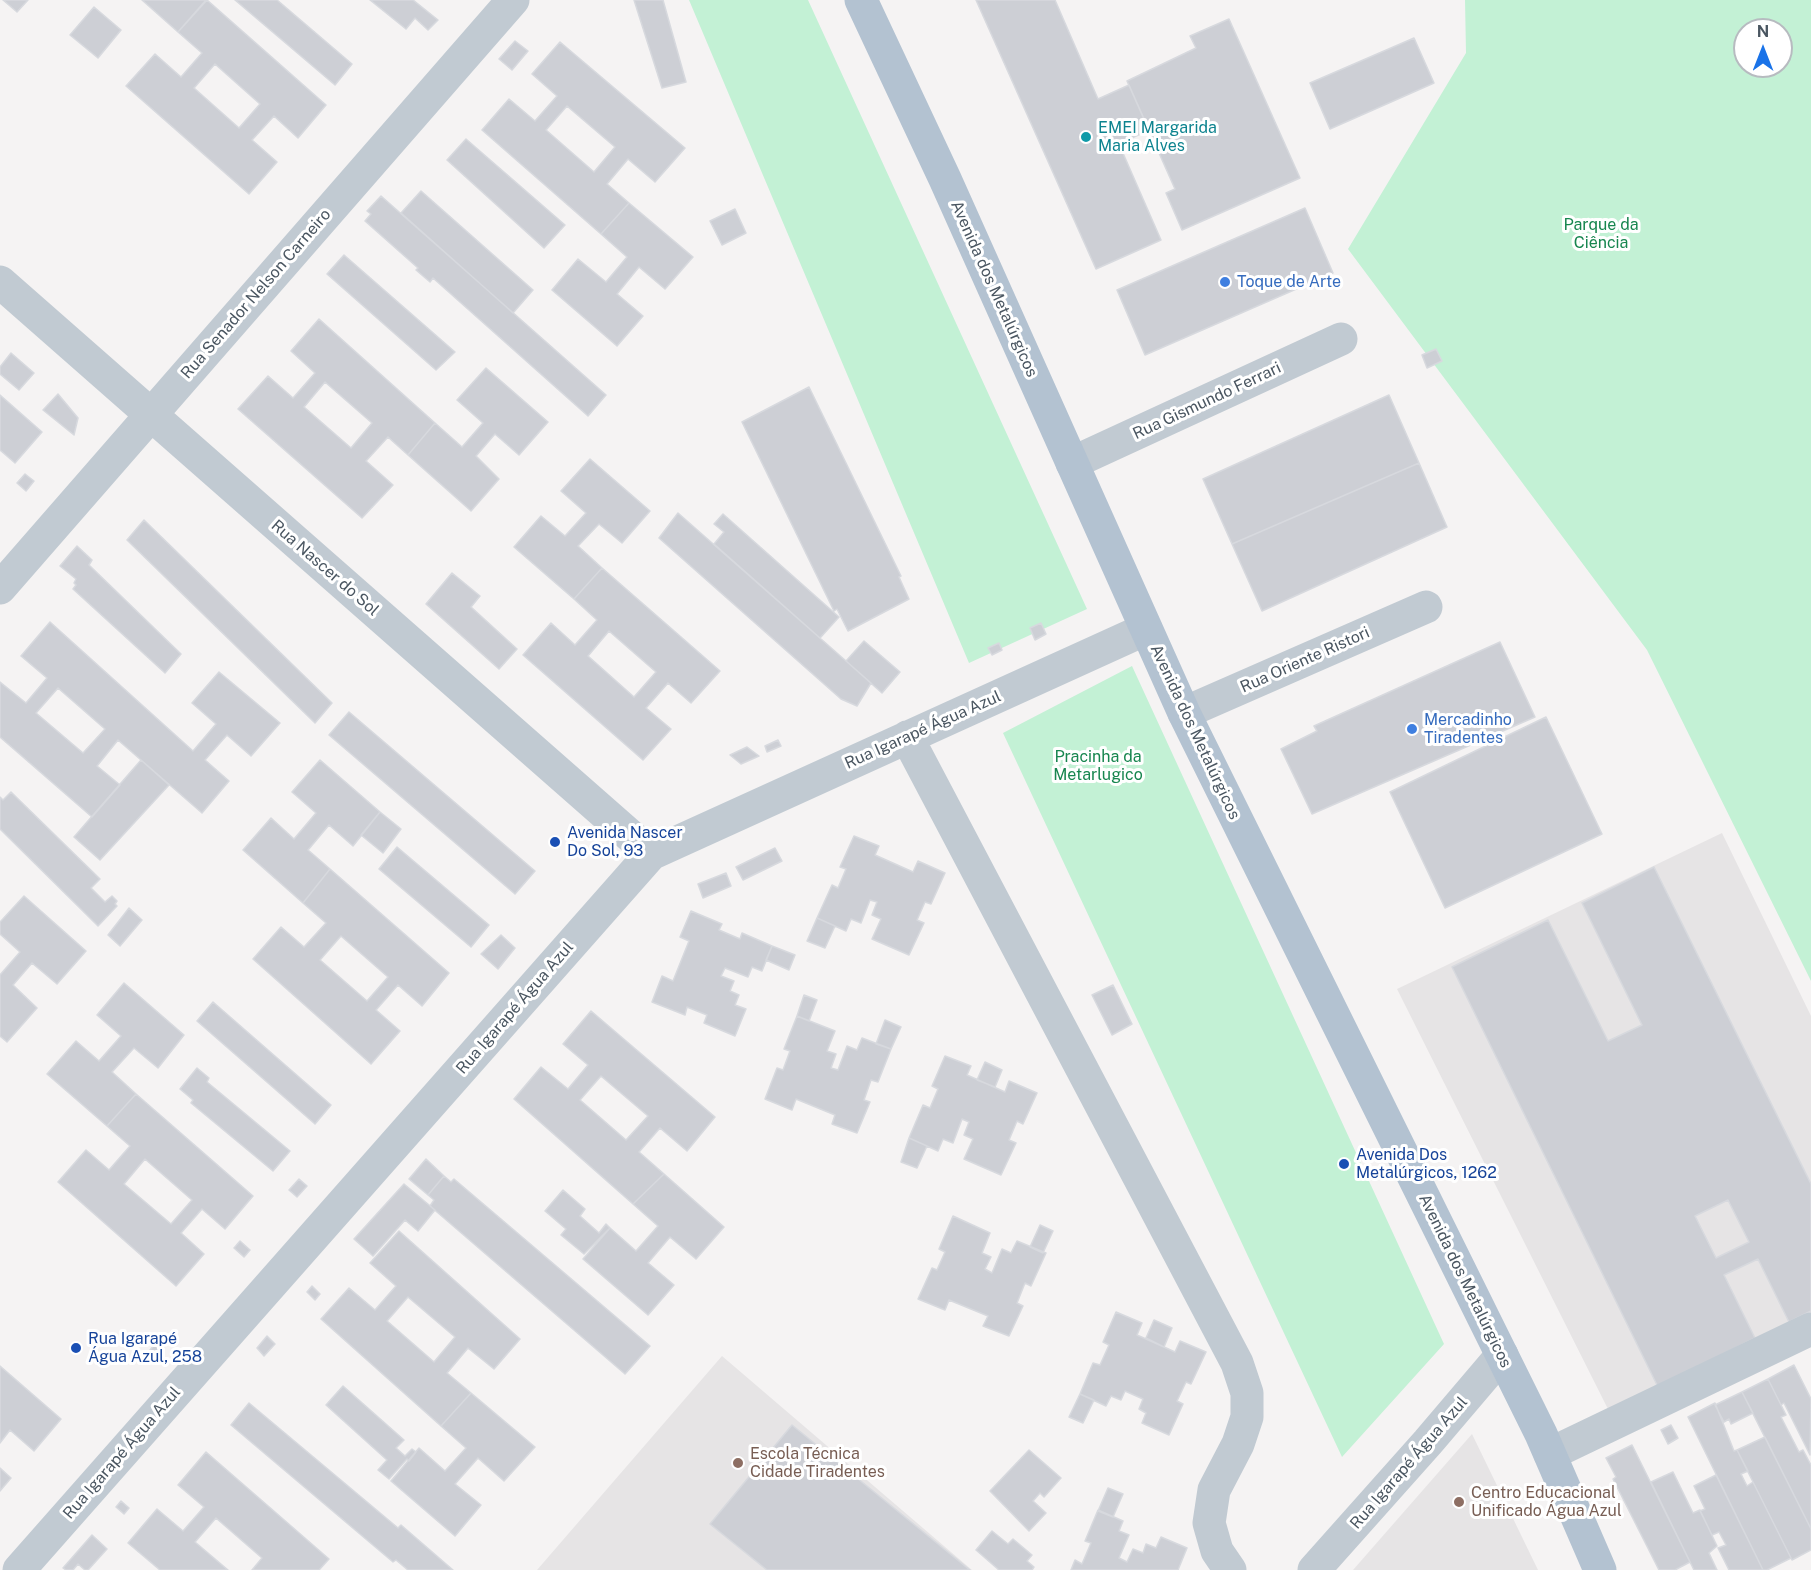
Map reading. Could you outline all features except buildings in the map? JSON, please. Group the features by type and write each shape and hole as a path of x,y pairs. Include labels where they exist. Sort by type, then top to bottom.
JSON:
{"main road":[{"name":"Avenida dos Metalúrgicos","path":"861,0 945,178 1184,713 1502,1355 1550,1454 1600,1570"}],"street":[{"name":"Rua Senador Nelson Carneiro","path":"0,588 513,0"},
{"name":"Rua Nascer do Sol","path":"0,282 651,854"},
{"name":"Rua Gismundo Ferrari","path":"1072,463 1341,339"},
{"name":"Rua Oriente Ristori","path":"1184,713 1426,607"},
{"name":"Rua Igarapé Água Azul","path":"19,1570 651,854 1146,629"},
{"path":"908,737 1237,1362 1247,1393 1247,1418 1238,1444 1214,1490 1209,1523 1217,1551 1230,1570"},
{"path":"1550,1454 1811,1329"},
{"name":"Rua Igarapé Água Azul","path":"1314,1570 1502,1355"}],"shaded area":[{"path":"1722,833 1811,1016 1811,1326 1614,1421 1397,989"},
{"name":"Escola Técnica Cidade Tiradentes","path":"722,1356 972,1570 537,1570"},
{"name":"Centro Educacional Unificado Água Azul","path":"1472,1434 1538,1570 1353,1570"}],"green space":[{"path":"689,0 808,0 1087,609 969,663"},
{"name":"Parque da Ciência","path":"1465,0 1811,0 1811,981 1647,650 1348,249 1466,53"},
{"name":"Pracinha da Metarlugico","path":"1132,666 1444,1344 1342,1457 1003,733"}],"place":[{"name":"EMEI Margarida Maria Alves","path":"1086,137"},
{"name":"Toque de Arte","path":"1225,282"},
{"name":"Mercadinho Tiradentes","path":"1412,729"},
{"name":"Avenida Nascer Do Sol, 93","path":"555,842"},
{"name":"Avenida Dos Metalúrgicos, 1262","path":"1344,1164"},
{"name":"Rua Igarapé Água Azul, 258","path":"76,1348"},
{"name":"Escola Técnica Cidade Tiradentes","path":"738,1463"},
{"name":"Centro Educacional Unificado Água Azul","path":"1459,1502"}]}
